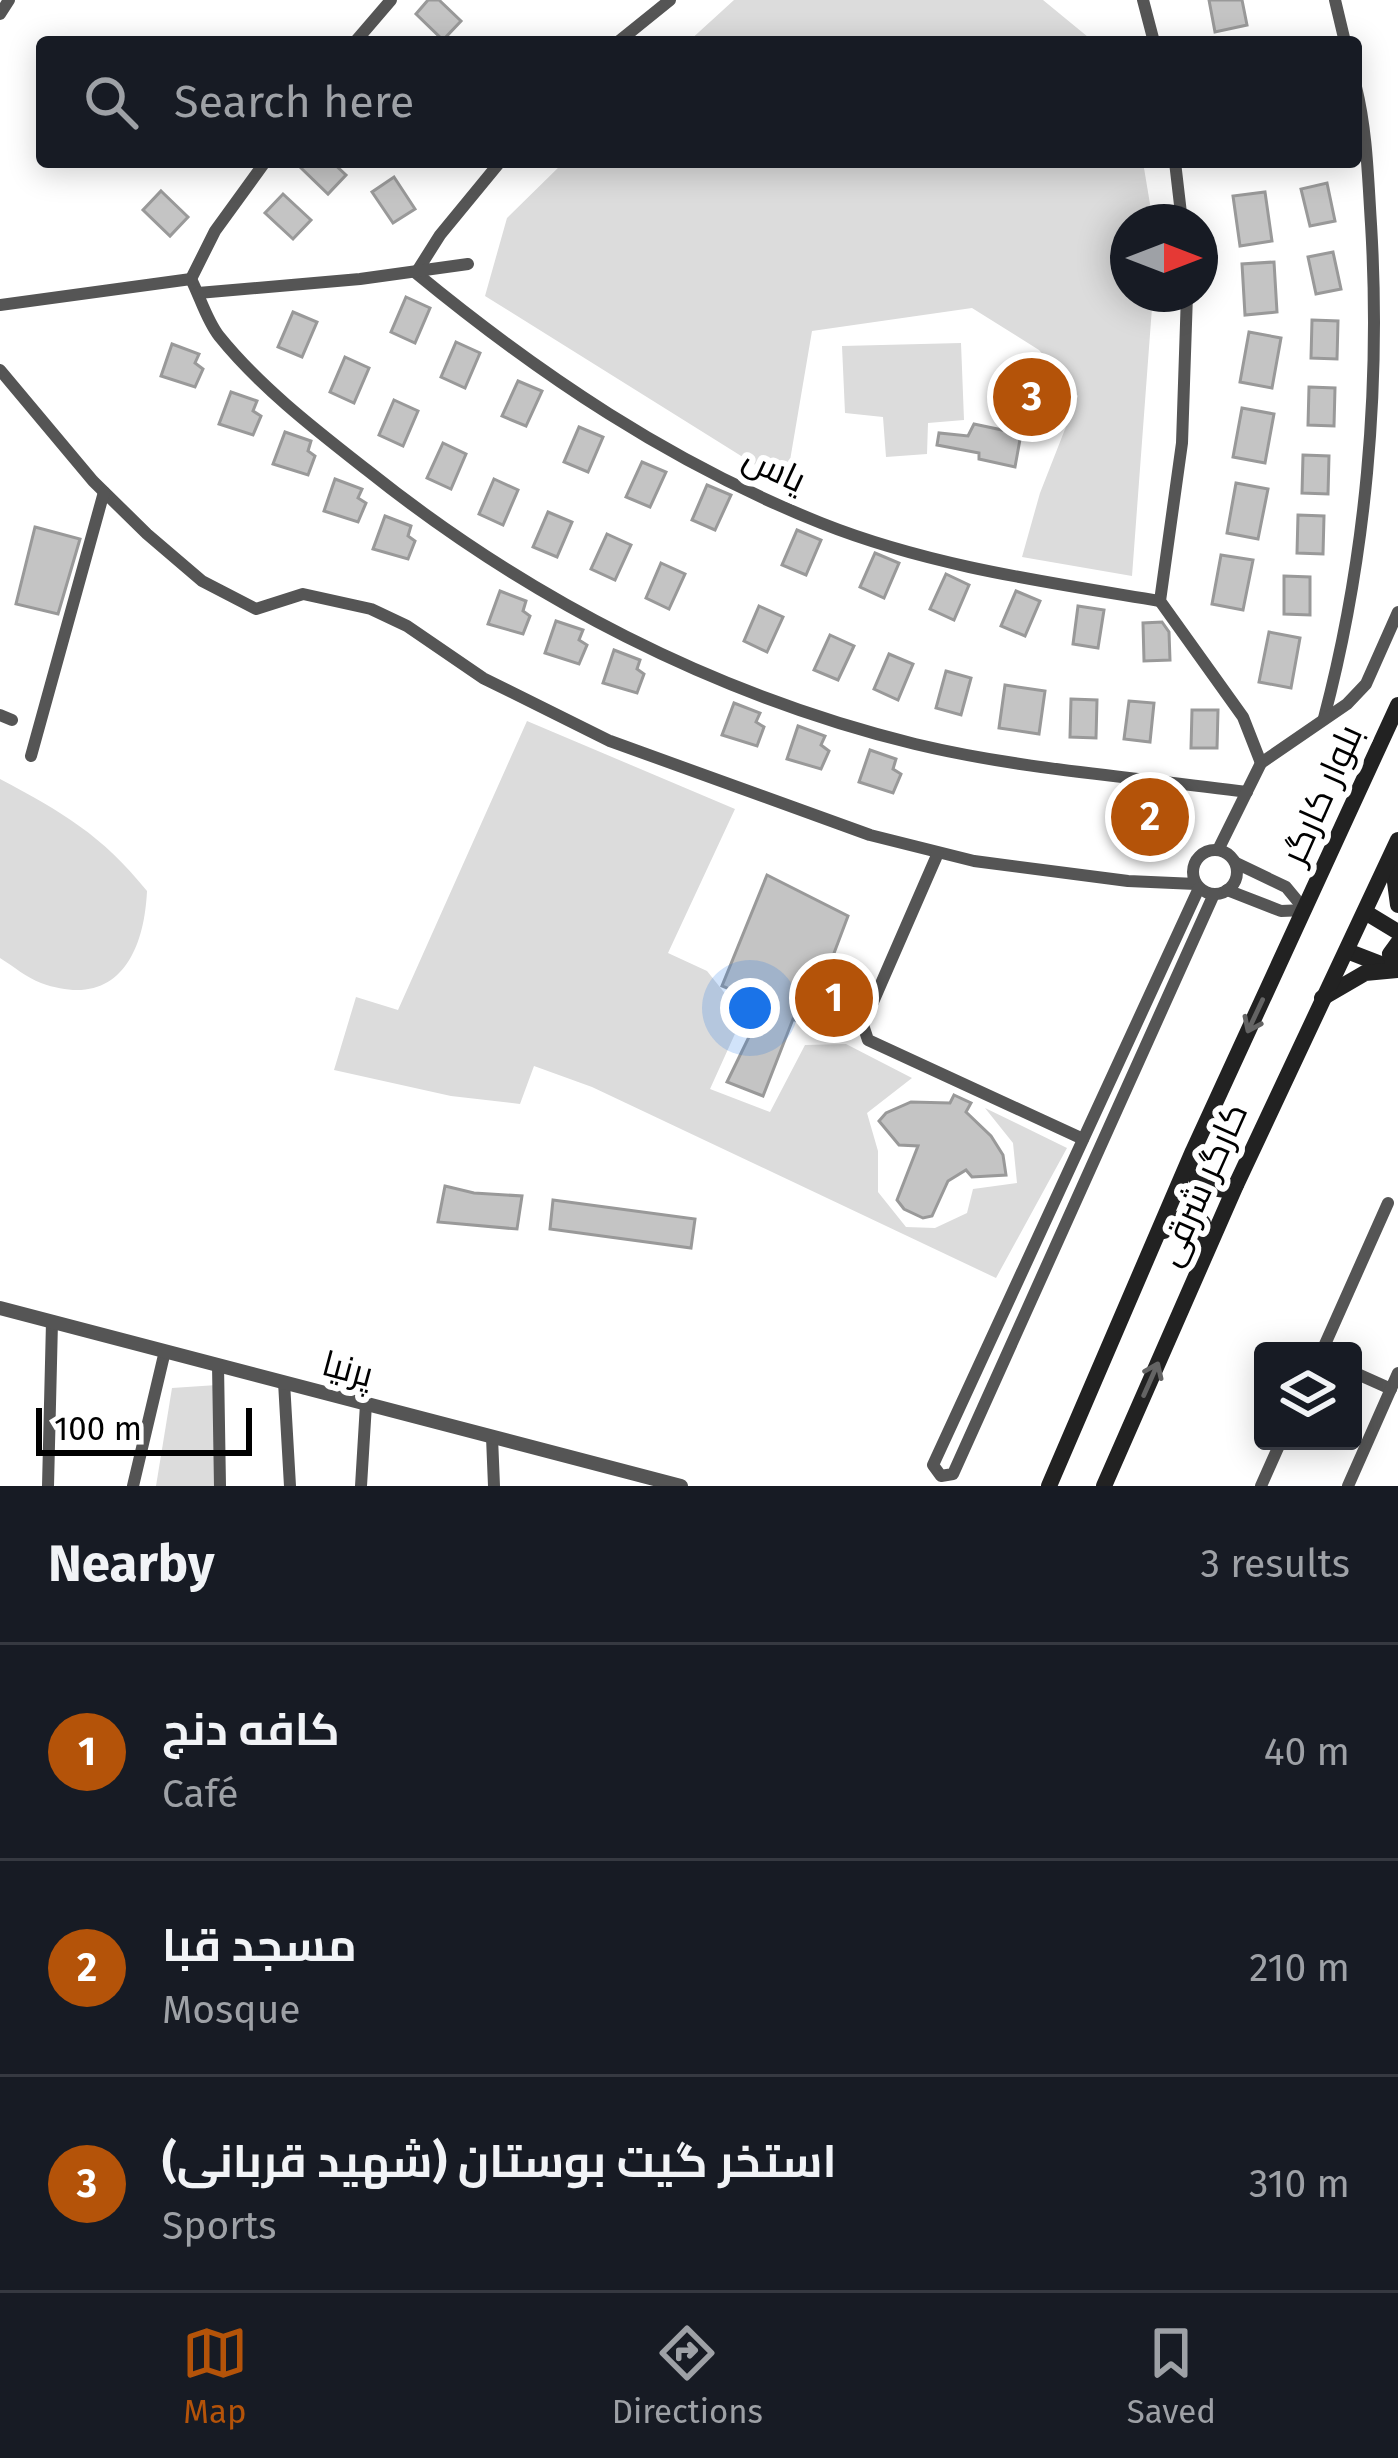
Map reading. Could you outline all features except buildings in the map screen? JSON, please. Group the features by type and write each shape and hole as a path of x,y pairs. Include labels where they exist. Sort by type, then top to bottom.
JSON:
{"main road":[{"name":"بلوار کارگر","path":"1305,910 1398,705"},
{"path":"1395,847 1398,905"},
{"path":"1395,847 1365,912 1398,932"},
{"name":"کارگر شرقی","path":"1048,1486 1193,1150 1305,910"},
{"name":"کارگر شرقی","path":"1104,1486 1236,1185 1365,912"},
{"path":"1398,944 1390,954 1398,970"},
{"path":"1347,952 1398,970"},
{"path":"1322,998 1365,973 1398,970"},
{"path":"1193,1150 1192,1167 1204,1187 1226,1190 1236,1185"},
{"path":"1156,1238 1175,1220 1198,1217 1205,1238 1203,1258"}],"street":[{"path":"0,14 9,0"},
{"path":"360,36 391,0"},
{"path":"625,36 670,0"},
{"path":"1143,0 1152,36"},
{"path":"1335,0 1344,36"},
{"path":"1324,718 1344,632 1376,366 1370,196 1362,134"},
{"path":"261,168 215,231 195,286 216,334 274,392 470,549 719,683 932,747 1061,772 1247,792"},
{"path":"416,273 440,235 495,168"},
{"path":"1176,168 1180,204"},
{"path":"0,305 195,286 416,273 468,264"},
{"name":"یاس","path":"416,273 473,320 610,417 666,451 821,523 957,563 1160,601"},
{"path":"1186,312 1182,443 1160,601 1243,717 1261,763"},
{"path":"0,370 104,492 202,581 256,609 303,594 370,609 407,626 502,688 610,741 870,835 938,853 1044,871 1198,886 1281,911 1305,910"},
{"path":"31,756 104,492"},
{"path":"1218,850 1261,763 1346,704 1366,684 1398,611"},
{"path":"1236,863 1236,878 1221,892 953,1474 941,1476 933,1465 1198,886 1194,863 1204,853 1218,850 1286,887 1305,910"},
{"path":"938,853 862,1025 863,1033 868,1040 1083,1139"},
{"path":"1326,1342 1388,1203"},
{"name":"پرنیا","path":"0,1308 492,1437 630,1479 681,1486"},
{"path":"48,1486 52,1322"},
{"path":"133,1486 165,1351"},
{"path":"218,1365 220,1486"},
{"path":"1348,1486 1398,1373"},
{"path":"1362,1376 1391,1389"},
{"path":"284,1382 290,1486"},
{"path":"362,1486 366,1404"},
{"path":"492,1437 494,1486"},
{"path":"1261,1486 1277,1450"}],"shaded area":[{"path":"734,0 1043,0 1087,36 695,36"},
{"path":"558,168 1144,168 1150,204 1110,204 1110,312 1152,312 1132,576 1022,557 1040,493 1078,396 1039,350 972,308 812,331 786,484 485,296 507,218"},
{"path":"961,343 964,420 928,423 927,454 886,457 883,417 845,413 842,346"},
{"path":"1032,370 1063,375 1058,408 1048,404 1039,409 1037,426 1001,421 1006,387 1031,390"},
{"path":"527,721 735,809 668,953 707,971 743,1016 710,1089 770,1112 805,1045 846,1044 912,1078 867,1113 878,1151 878,1192 906,1227 935,1228 967,1213 973,1189 1017,1183 1013,1143 985,1108 1067,1148 996,1278 592,1087 534,1066 520,1104 451,1096 334,1070 356,997 398,1010"},
{"path":"0,779 80,826 147,891 132,955 107,983 67,989 36,981 0,958"},
{"path":"217,1385 214,1486 156,1486 172,1388"}],"place":[{"name":"استخر گیت بوستان (شهید قربانی)","path":"1032,397"},
{"name":"مسجد قبا","path":"1150,817"},
{"name":"کافه دنج","path":"834,998"}]}
